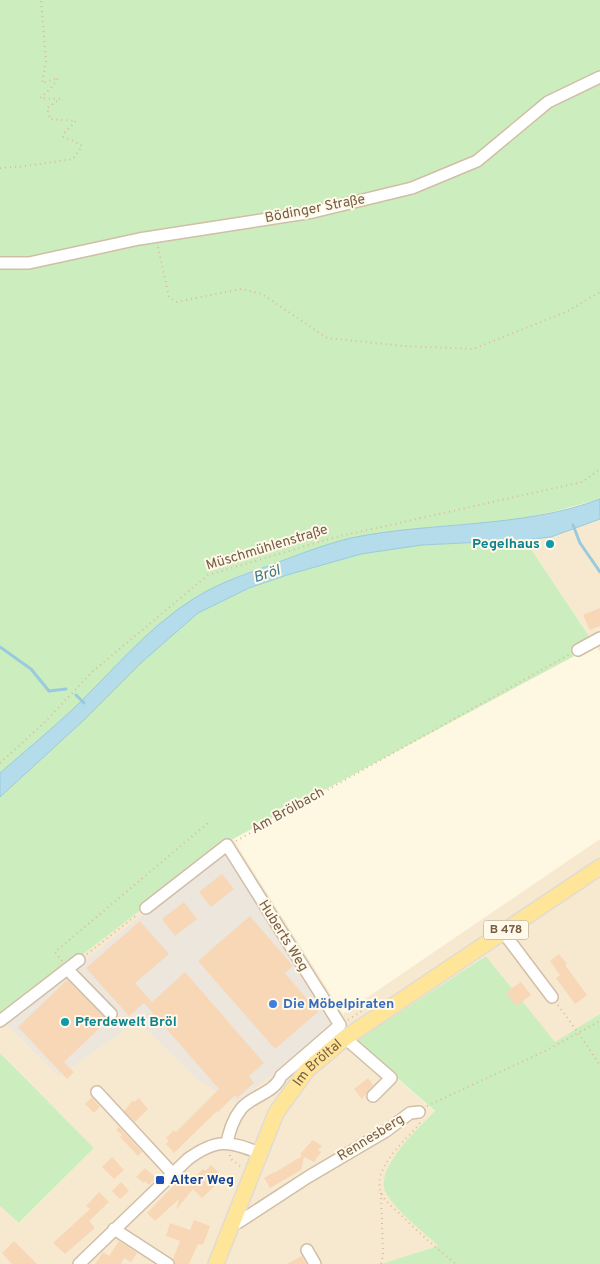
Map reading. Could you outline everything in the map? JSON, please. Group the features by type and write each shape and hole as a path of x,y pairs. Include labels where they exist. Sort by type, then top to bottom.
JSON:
{"main road":[{"name":"Im Bröltal","path":"216,1264 276,1113 307,1070 342,1032 503,932 600,867"}],"street":[{"name":"Bödinger Straße","path":"0,263 29,263 155,237 313,212 412,188 477,161 548,102 600,76"},
{"path":"578,650 600,638"},
{"path":"146,908 227,846"},
{"name":"Huberts Weg","path":"227,846 342,1032 391,1078 373,1096"},
{"path":"503,932 552,998"},
{"path":"0,1021 79,960"},
{"path":"67,969 111,1014"},
{"path":"227,1142 232,1124 242,1107 278,1084 281,1076 342,1032"},
{"path":"97,1092 173,1174"},
{"name":"Rennesberg","path":"231,1224 239,1222 308,1177 386,1131 410,1114 423,1109"},
{"path":"78,1264 201,1150 212,1145 227,1142 260,1152"},
{"path":"114,1229 168,1264"},
{"path":"307,1250 315,1264"}],"path":[{"path":"0,168 73,159 82,146 63,137 65,132 76,121 50,119 47,108 60,99 40,98 58,78 42,83 46,62 41,0"},
{"path":"155,237 168,297 176,302 241,289 262,294 327,338 404,346 473,349 566,312 600,292"},
{"name":"Müschmühlenstraße","path":"0,763 44,723 92,672 208,575 336,537 582,482 600,468"},
{"name":"Am Brölbach","path":"227,846 578,650"},
{"path":"67,969 56,952 208,823"},
{"path":"79,960 146,908"},
{"path":"552,998 600,1066"},
{"path":"423,1109 579,1034 600,1021"},
{"name":"Rennesberg","path":"381,1264 383,1255 381,1176 392,1155 421,1121 423,1109"},
{"path":"381,1193 438,1250 456,1264"}],"shaded area":[{"path":"600,509 600,652 525,540"},
{"path":"233,839 343,1014 600,839 600,1014 555,1043 486,956 355,1041 435,1112 403,1146 389,1166 394,1203 438,1246 381,1264 0,1264 0,1206 20,1223 94,1148 0,1053 0,1018"},
{"path":"226,848 338,1025 235,1103 196,1078 138,1021 59,1076 6,1024"}],"green space":[{"path":"0,0 600,0 600,499 516,520 430,527 303,553 241,575 193,599 0,773"},
{"path":"525,540 595,645 233,839 0,1018 0,797 84,720 142,662 198,613 249,588 287,575 361,554 422,545"},
{"path":"486,956 555,1042 600,1014 600,1264 381,1264 438,1246 390,1200 384,1183 386,1172 400,1149 435,1111 355,1041"},
{"path":"0,1053 94,1148 19,1223 0,1206"}],"water":[{"name":"Bröl","path":"600,499 600,519 551,537 422,545 361,554 249,588 198,613 142,662 84,720 0,797 0,773 71,711 129,652 160,624 193,599 223,583 332,543 351,538 413,529 508,520 570,509"}],"building":[{"path":"600,608 600,626 590,630 583,615"},
{"path":"222,874 234,889 211,907 199,892"},
{"path":"184,902 197,919 175,936 162,919"},
{"path":"250,916 293,966 285,973 318,1012 275,1049 198,961"},
{"path":"140,921 169,954 135,983 152,1002 185,972 264,1063 249,1076 254,1083 237,1098 235,1095 174,1153 166,1144 169,1141 166,1138 174,1130 176,1132 219,1089 144,1003 129,1016 86,968"},
{"path":"559,954 587,995 575,1004 556,978 560,975 550,961"},
{"name":"Pferdewelt Bröl","path":"67,980 108,1020 64,1062 74,1072 67,1079 18,1027"},
{"path":"521,982 531,995 516,1006 506,992"},
{"path":"368,1078 373,1085 362,1099 354,1089"},
{"path":"92,1097 100,1107 94,1113 85,1104"},
{"path":"139,1098 148,1109 135,1122 124,1111 133,1100 134,1102"},
{"path":"119,1127 142,1152 138,1156 120,1137 122,1135 116,1130"},
{"path":"313,1140 322,1146 318,1150 321,1152 314,1162 304,1157 301,1170 270,1188 264,1178 302,1156 300,1154"},
{"path":"112,1157 124,1170 114,1179 102,1167"},
{"path":"211,1165 219,1173 214,1179 218,1183 202,1198 193,1189 176,1210 179,1199 155,1221 147,1213 179,1180 185,1187 203,1169 205,1171"},
{"path":"145,1168 156,1178 149,1185 136,1177"},
{"path":"121,1182 129,1191 120,1199 112,1191"},
{"path":"99,1192 109,1202 89,1221 95,1228 65,1254 53,1243 90,1209 86,1206"},
{"path":"194,1220 210,1226 203,1245 198,1244 189,1264 175,1264 173,1259 180,1241 166,1236 170,1223 190,1230"},
{"path":"14,1241 37,1264 12,1264 2,1253"},
{"path":"119,1241 137,1253 131,1262 124,1258 122,1264 95,1264 103,1252 109,1256"},
{"path":"302,1256 306,1264 287,1264"}],"waterway":[{"path":"573,525 580,543 600,572"},
{"path":"0,647 31,669 49,691 66,689"},
{"path":"76,695 84,703"}],"place":[{"name":"Pegelhaus","path":"550,544"},
{"name":"Die Möbelpiraten","path":"273,1004"},
{"name":"Pferdewelt Bröl","path":"65,1022"},
{"name":"Alter Weg","path":"160,1180"}]}
